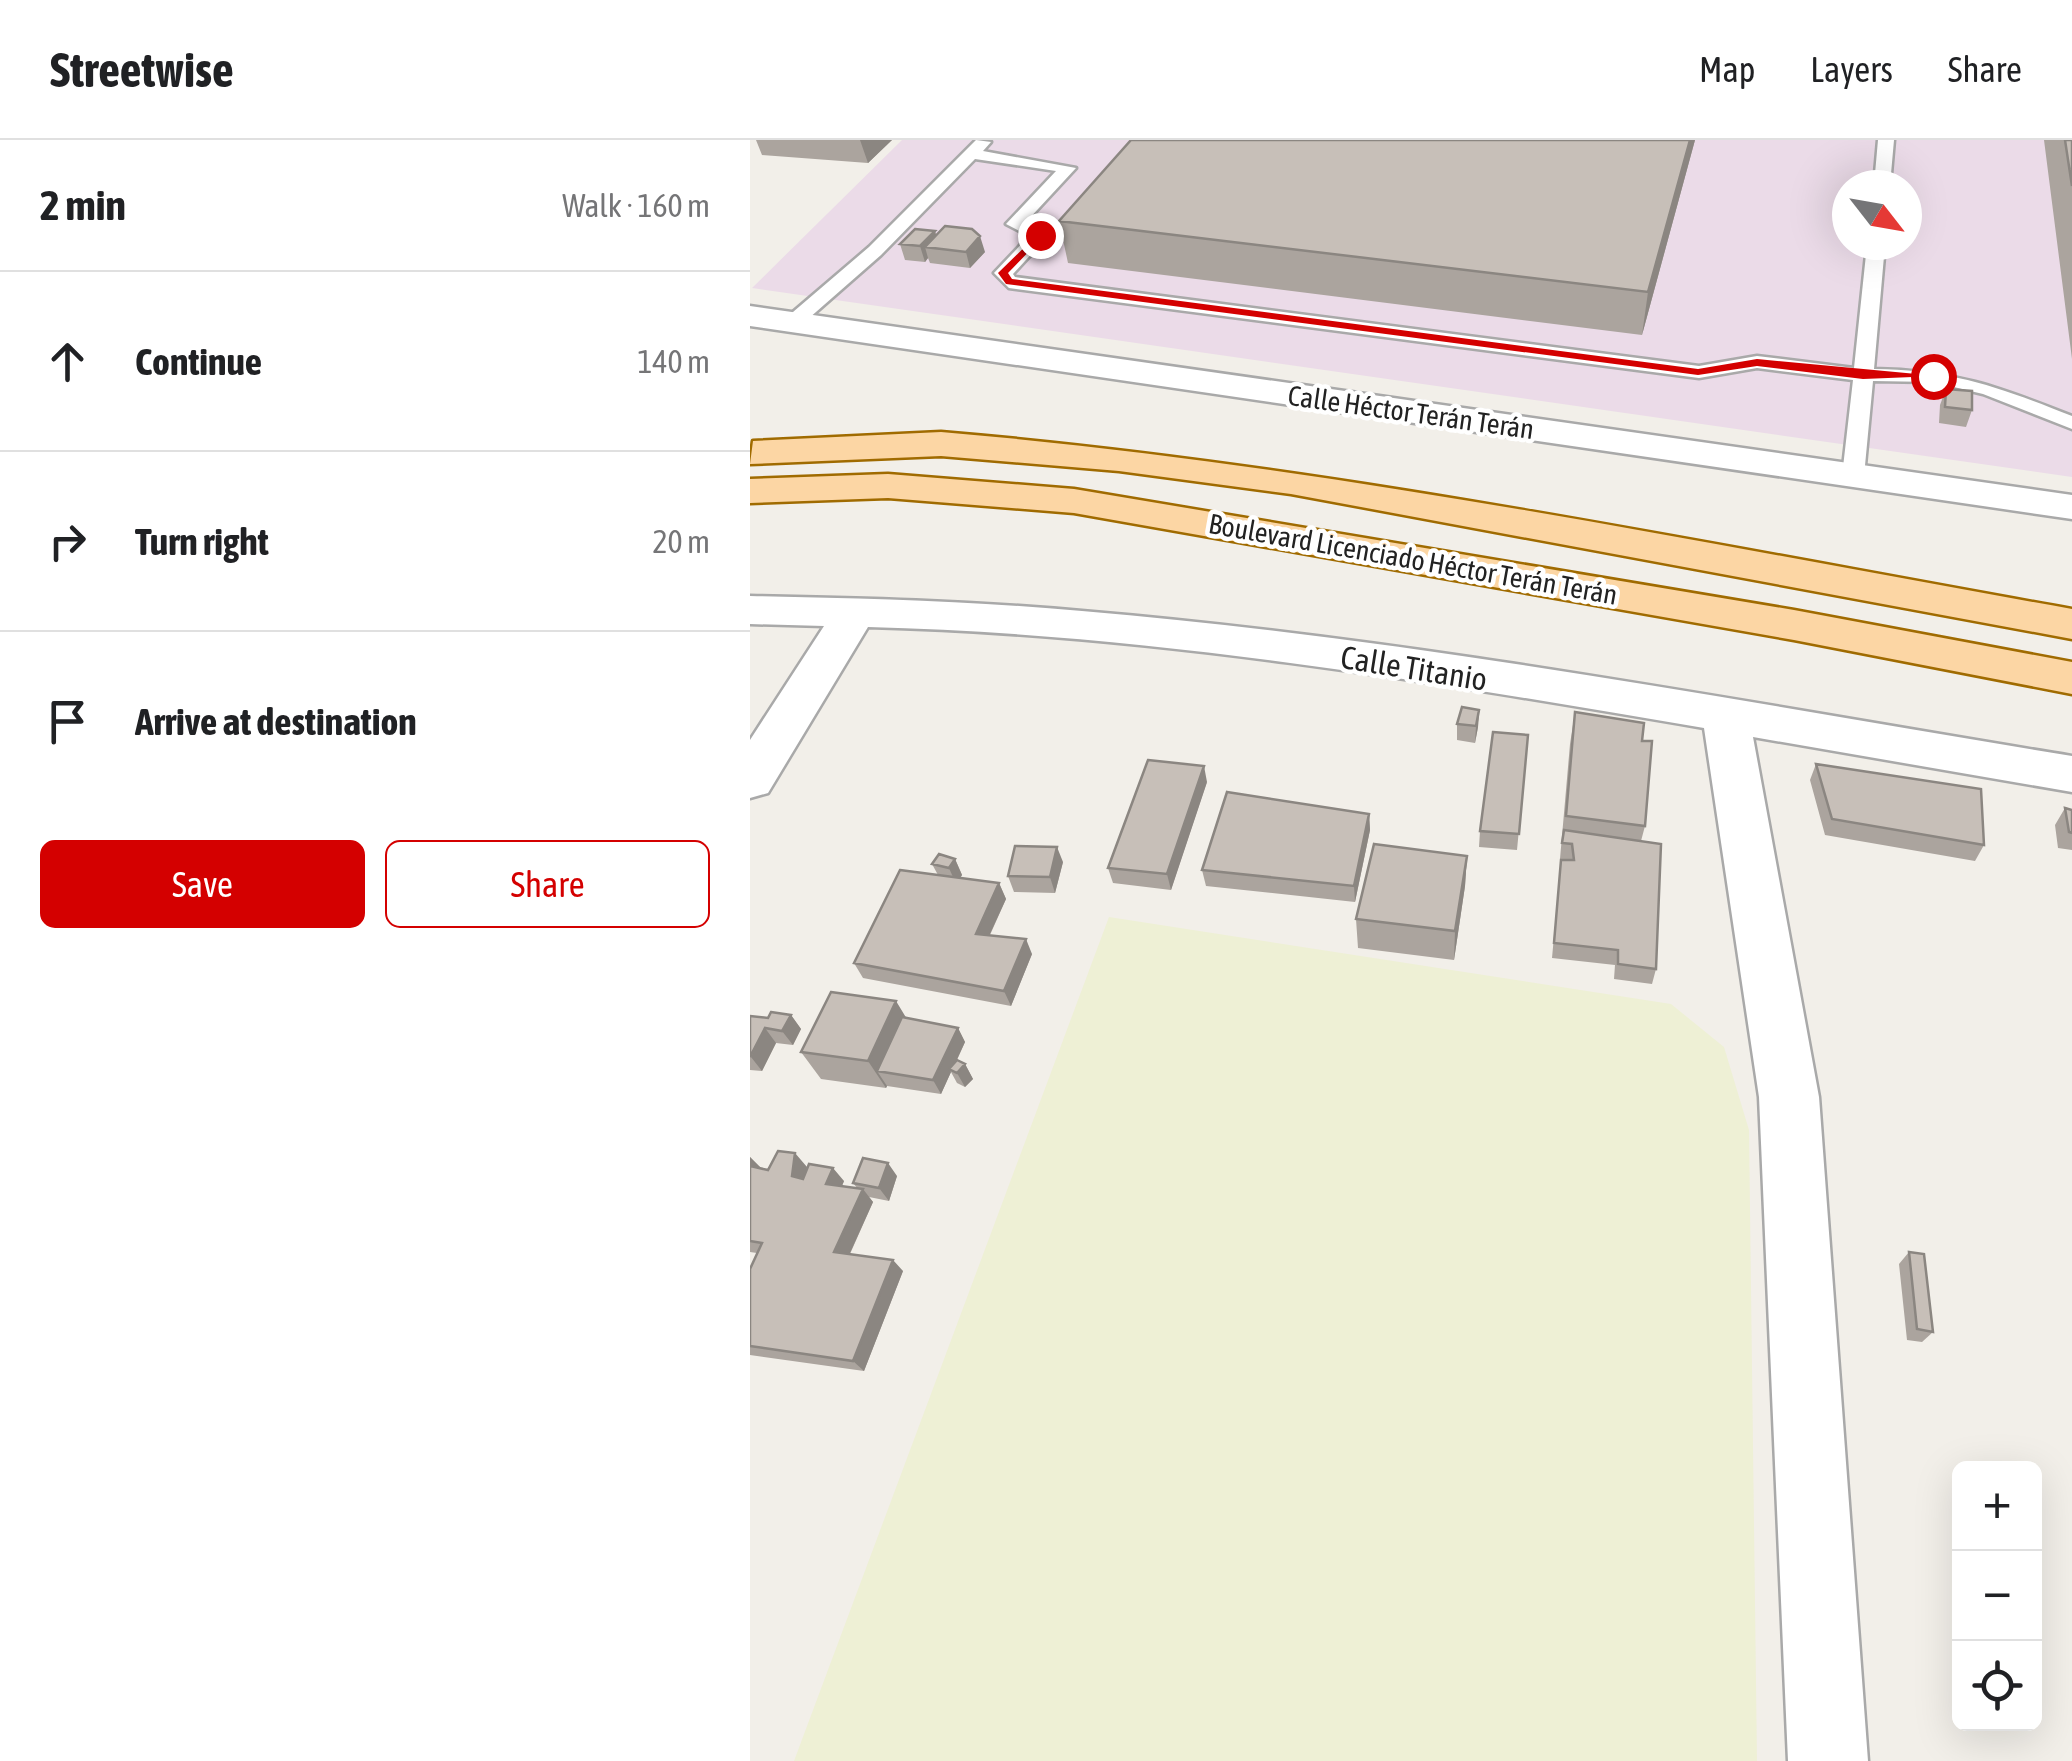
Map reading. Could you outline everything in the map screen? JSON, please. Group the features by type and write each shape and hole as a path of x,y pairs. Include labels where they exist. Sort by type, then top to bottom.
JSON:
{"main road":[{"name":"Boulevard Licenciado Héctor Terán Terán","path":"750,453 941,444 1119,459 1290,482 2072,624"},
{"name":"Boulevard Licenciado Héctor Terán Terán","path":"750,490 888,486 1074,502 1794,624 2072,678"},
{"path":"1769,570 1802,559 1837,560 2072,598"}],"street":[{"name":"Calle Héctor Terán Terán","path":"750,316 2072,507"},
{"name":"Calle Titanio","path":"750,610 857,610 1252,642 2072,774"},
{"path":"750,780 857,610"},
{"path":"1726,718 1788,1097 1828,1761"}],"lane":[{"path":"1883,170 1886,140"},
{"path":"794,322 875,251 978,147 1068,168 1015,224 1040,235 1003,273 1009,282 1698,372 1757,362 1863,376 1933,376 1990,390 2072,423"},
{"path":"1853,476 1875,260"}],"shaded area":[{"path":"902,140 2072,140 2072,477 752,288"}],"green space":[{"path":"1109,917 1671,1004 1724,1047 1749,1130 1757,1761 794,1761"}],"building":[{"path":"1131,140 1690,140 1648,292 1059,221"},
{"path":"2065,140 2072,140 2072,186"},
{"path":"945,226 972,229 980,236 966,252 925,247"},
{"path":"915,229 935,231 920,246 900,244"},
{"path":"1946,389 1972,391 1972,410 1945,407"},
{"path":"1462,707 1479,710 1476,726 1457,724"},
{"path":"1575,712 1644,723 1642,741 1652,741 1645,826 1566,816"},
{"path":"1493,732 1528,735 1519,834 1480,831"},
{"path":"1148,760 1204,766 1167,874 1108,868"},
{"path":"1816,764 1981,789 1984,845 1832,819"},
{"path":"1227,792 1369,814 1354,886 1202,870"},
{"path":"2065,808 2072,810 2072,833 2069,832"},
{"path":"1564,830 1661,844 1656,969 1618,964 1618,950 1554,943 1561,860 1574,860 1572,844 1562,843"},
{"path":"1374,844 1467,856 1455,931 1356,919"},
{"path":"1015,846 1057,847 1050,877 1008,876"},
{"path":"939,854 955,859 949,868 932,864"},
{"path":"900,870 999,883 976,934 1026,939 1004,991 854,963"},
{"path":"831,992 896,1001 868,1061 801,1052"},
{"path":"771,1012 791,1015 782,1031 765,1028 750,1057 750,1016 768,1018"},
{"path":"902,1017 958,1028 933,1080 877,1071"},
{"path":"957,1060 965,1064 957,1073 949,1069"},
{"path":"778,1151 795,1153 792,1176 803,1179 809,1164 833,1168 826,1184 863,1189 834,1252 893,1260 853,1361 750,1346 750,1269 762,1243 750,1241 750,1166 768,1170"},
{"path":"863,1158 888,1163 879,1188 853,1183"},
{"path":"1909,1252 1924,1254 1933,1332 1917,1329"}],"route":[{"path":"1040,235 1003,273 1009,282 1698,372 1757,362 1863,376 1933,376"}]}
